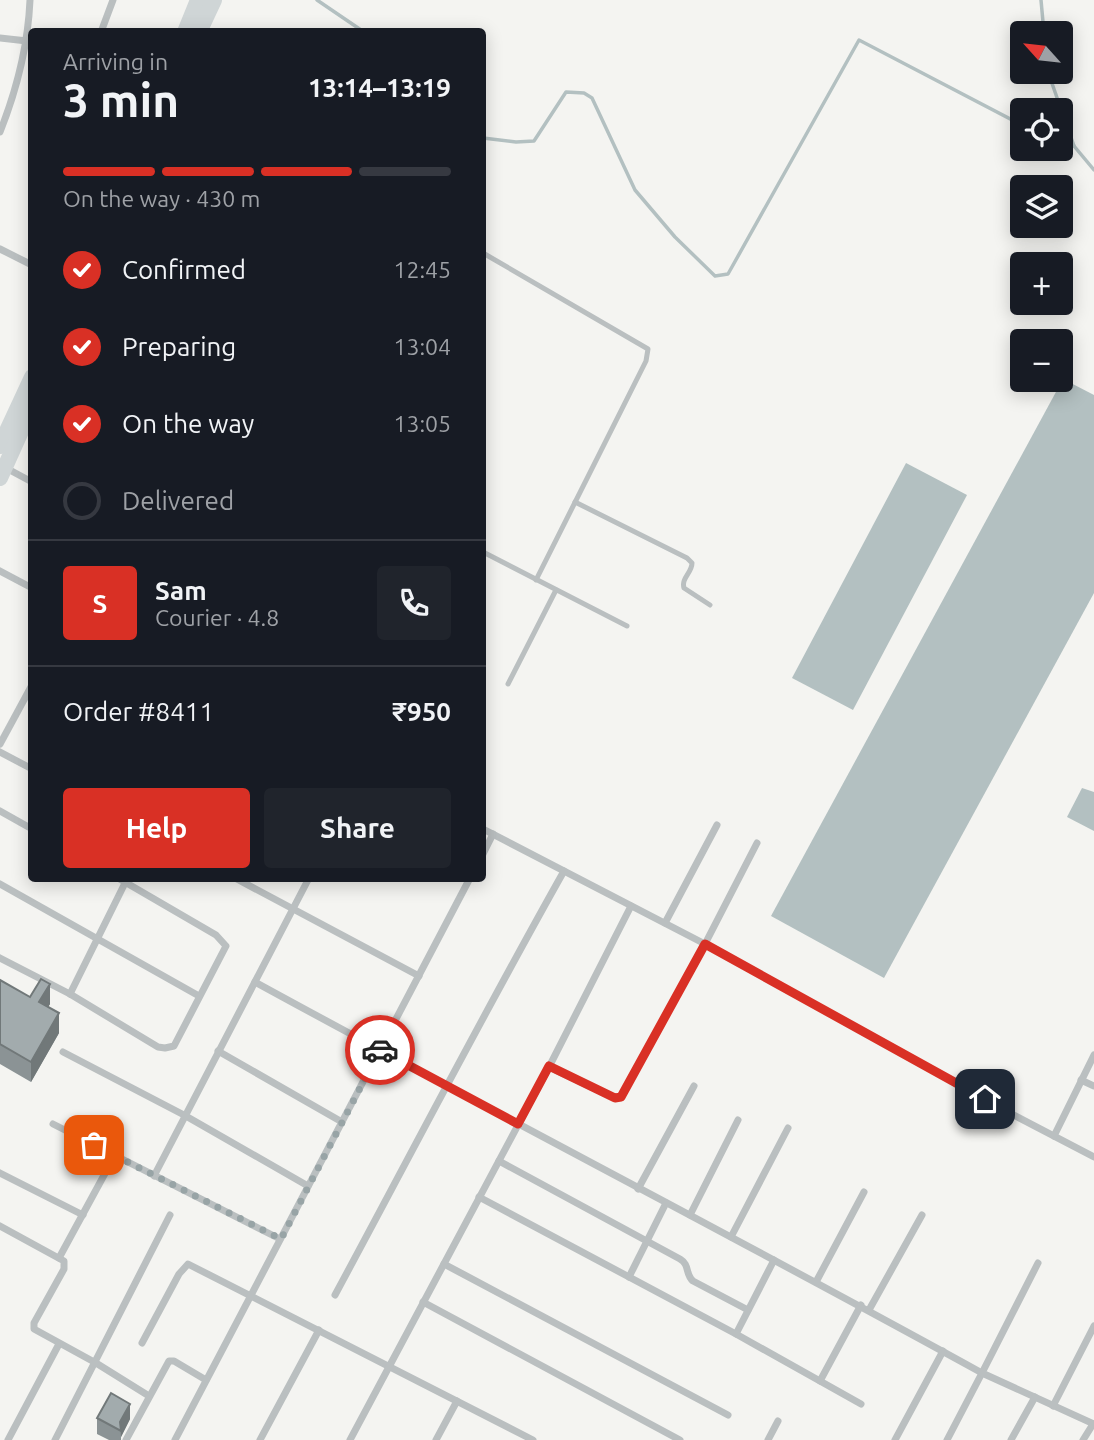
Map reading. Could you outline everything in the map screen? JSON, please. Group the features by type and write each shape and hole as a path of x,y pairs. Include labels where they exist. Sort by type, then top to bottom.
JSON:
{"main road":[{"path":"201,28 214,0"},
{"path":"186,28 194,1"},
{"path":"0,446 28,386"},
{"path":"2,473 28,417"}],"street":[{"path":"0,132 27,41 30,0"},
{"path":"102,28 113,0"},
{"path":"0,38 27,41"},
{"path":"0,106 9,109"},
{"path":"0,249 28,263"},
{"path":"2,473 28,481"},
{"path":"0,571 28,586"},
{"path":"0,744 28,692"},
{"path":"0,752 28,767"},
{"path":"0,811 28,827"},
{"path":"665,923 717,825"},
{"path":"486,830 705,944 1094,1157"},
{"path":"486,848 493,834"},
{"path":"549,1066 615,1098 621,1097 757,843"},
{"path":"335,1295 507,972 564,871"},
{"path":"70,994 123,882"},
{"path":"0,958 70,994 163,1048 174,1046 225,951 225,943 127,882"},
{"path":"242,882 419,976"},
{"path":"154,1176 307,882"},
{"path":"175,1440 468,882"},
{"path":"0,884 199,996"},
{"path":"350,1440 549,1066 631,905"},
{"path":"255,982 638,1189 861,1305 982,1373 1093,1424 1083,1440"},
{"path":"218,1051 342,1122"},
{"path":"63,1052 184,1115 308,1186"},
{"path":"1054,1136 1094,1055"},
{"path":"1082,1080 1094,1086"},
{"path":"638,1189 694,1086"},
{"path":"690,1215 738,1120"},
{"path":"53,1124 281,1239"},
{"path":"731,1237 788,1128"},
{"path":"59,1258 115,1155"},
{"path":"499,1161 685,1262 693,1281 748,1310"},
{"path":"0,1173 83,1215"},
{"path":"816,1282 864,1192"},
{"path":"479,1197 861,1404"},
{"path":"629,1277 666,1203"},
{"path":"55,1440 170,1215"},
{"path":"869,1310 922,1215"},
{"path":"0,1226 64,1261 64,1269 33,1326 149,1396"},
{"path":"736,1334 774,1260"},
{"path":"947,1440 1038,1263"},
{"path":"142,1343 179,1274 188,1264 533,1440"},
{"path":"444,1265 728,1415"},
{"path":"423,1303 680,1440"},
{"path":"820,1381 861,1305"},
{"path":"1054,1406 1094,1326"},
{"path":"260,1440 319,1330"},
{"path":"8,1440 59,1343"},
{"path":"895,1440 943,1351"},
{"path":"126,1440 169,1361 206,1380"},
{"path":"1011,1440 1035,1397"},
{"path":"436,1440 457,1401"},
{"path":"768,1440 778,1421"},
{"path":"511,1440 516,1431"}],"lane":[{"path":"486,255 648,349 646,361 536,580"},
{"path":"575,502 687,558 692,567 683,582 684,588 710,605"},
{"path":"486,554 628,626"},
{"path":"508,684 556,590"}],"shaded area":[{"path":"1073,384 1094,395 1094,593 884,978 771,916 1056,392 1073,392"},
{"path":"906,463 967,495 853,710 792,678"},
{"path":"1082,788 1094,792 1094,831 1067,817"}],"building":[{"path":"41,979 50,984 39,1002 59,1013 31,1062 0,1044 0,980 30,997"},
{"path":"111,1393 130,1404 120,1422 121,1431 97,1418"}],"waterway":[{"path":"317,0 358,28"},
{"path":"1041,0 1043,21"},
{"path":"486,138 534,141 566,92 584,93 592,98 635,190 675,237 715,276 728,274 859,40 1010,119"},
{"path":"1052,84 1074,146 1094,170"}],"way so far":[{"path":"94,1145 281,1239 380,1050"}],"route":[{"path":"380,1050 518,1124 549,1066 615,1098 621,1097 705,944 985,1099"}]}
